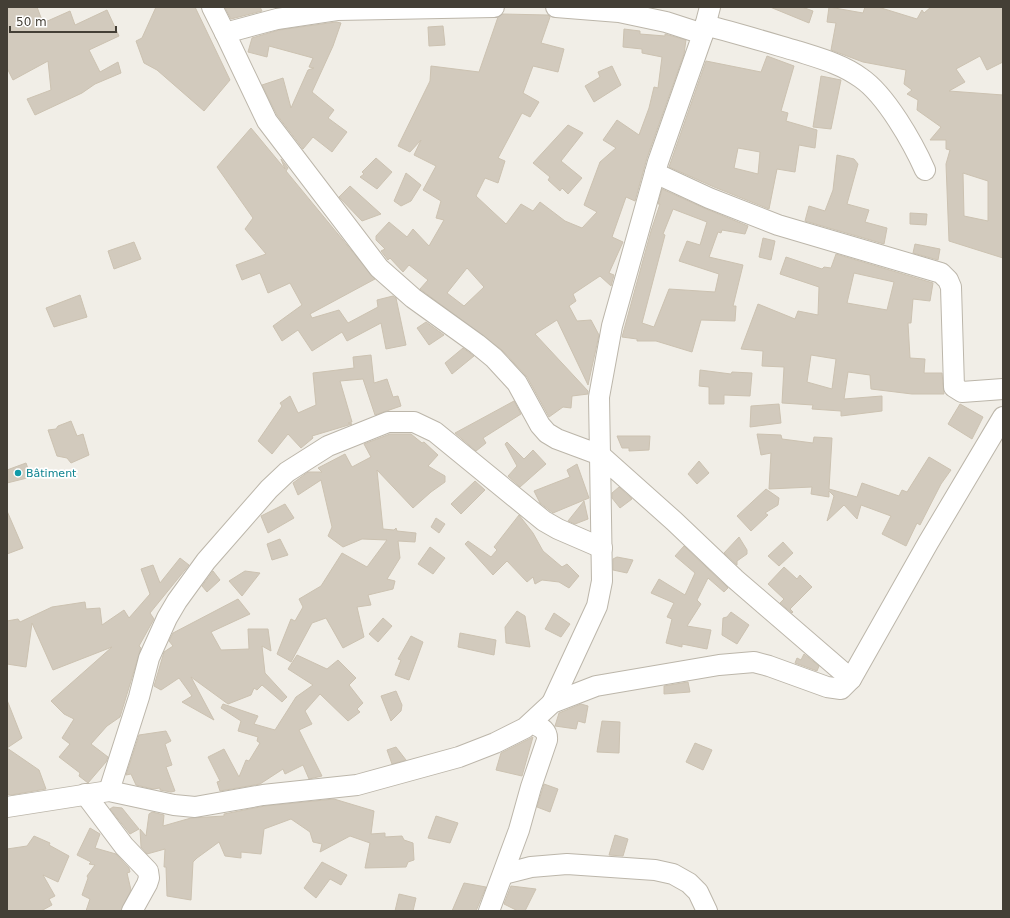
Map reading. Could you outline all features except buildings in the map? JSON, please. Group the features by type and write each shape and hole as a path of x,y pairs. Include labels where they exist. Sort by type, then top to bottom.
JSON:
{"street":[{"path":"212,7 267,121 379,268 413,298 494,358 517,383 540,426 547,433 557,439 600,455 674,521 734,579 851,679"},
{"path":"225,33 277,19 337,10 494,7"},
{"path":"556,7 619,12 666,22 706,22 823,59 848,70 862,78 876,91 914,144 925,170"},
{"path":"7,807 109,790 174,805 195,807 262,795 357,785 459,757 495,743 532,723 552,703 597,606 602,581 599,397 612,326 655,173 706,22"},
{"path":"655,173 709,198 778,225 942,273 948,280 951,287 954,387 962,392 1003,389"},
{"path":"552,703 596,686 736,662 754,662 836,689 843,688 851,679 928,543 1003,417"},
{"path":"109,790 139,698 148,658 177,600 206,561 269,489 287,472 328,446 388,422 414,422 435,432 544,521 558,529 602,548"},
{"path":"489,911 504,874 548,736 544,730 532,723"},
{"path":"85,794 124,846 148,871 149,878 147,884 132,911"},
{"path":"504,874 531,866 567,864 655,870 674,874 689,883 698,892 707,911"}],"place":[{"name":"Bâtiment","path":"18,473"}]}
